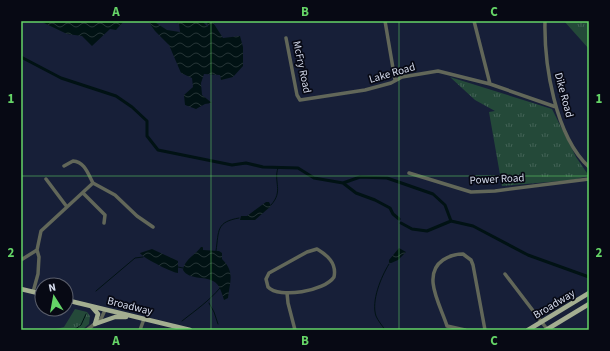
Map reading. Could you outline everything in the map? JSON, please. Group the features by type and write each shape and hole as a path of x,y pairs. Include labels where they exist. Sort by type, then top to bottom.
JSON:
{"main road":[{"path":"21,289 33,292"},
{"name":"Broadway","path":"528,330 589,293"},
{"name":"Broadway","path":"74,302 190,330"},
{"name":"Broadway","path":"546,330 589,304"},
{"path":"87,305 97,312 98,318 95,324"},
{"path":"95,324 115,317 136,318"}],"street":[{"path":"385,21 395,80"},
{"path":"474,21 490,84"},
{"name":"Dike Road","path":"545,21 546,50 556,107 562,124 574,146 589,167"},
{"name":"McFry Road","path":"286,38 297,95 300,100"},
{"name":"Lake Road","path":"300,100 365,90 391,83 395,80 438,71 490,84 556,107"},
{"path":"64,166 73,161 80,162 86,169 92,183 115,195 137,216 153,227"},
{"name":"Power Road","path":"409,172 471,192 569,183 589,179"},
{"path":"46,179 67,207"},
{"path":"33,292 38,274 40,257 37,250 40,231 83,193 92,183"},
{"path":"83,193 105,216 104,223"},
{"path":"21,260 37,250"},
{"path":"312,250 317,250 323,253 331,260 334,273 332,280 326,285 311,290 287,293 277,292 268,287 266,279 269,273 312,250"},
{"path":"445,330 447,326 432,276 435,267 442,261 450,255 458,254 467,256 473,265 485,330"},
{"path":"506,274 542,322 546,330"},
{"path":"287,293 295,330"},
{"path":"87,330 102,317 105,310"},
{"path":"140,330 144,319"},
{"path":"447,326 465,330"}],"green space":[{"path":"564,21 589,21 589,49"},
{"path":"450,77 552,109 576,157 589,176 572,180 502,186 489,112 495,111 475,100"},
{"path":"75,309 87,312 90,316 89,324 82,330 52,330 64,327 70,317 74,317"}],"water":[{"path":"40,21 124,21 116,30 110,29 92,46 82,36 67,34"},
{"path":"148,21 153,21 167,30 180,32 179,24 174,21 202,21 208,27 207,21 215,21 214,24 223,38 240,36 243,47 243,66 233,77 221,80 220,75 204,74 201,83 202,95 212,103 205,104 196,109 185,105 184,95 193,87 192,78 181,73 169,45 155,31"},
{"path":"266,202 269,202 271,206 255,220 240,220 241,216 247,216"},
{"path":"201,247 203,247 203,250 219,251 222,253 222,259 229,268 231,277 230,287 228,298 224,300 220,289 215,282 193,277 183,270 185,263"},
{"path":"399,248 406,252 398,260 389,264 389,260"},
{"path":"152,249 178,261 178,273 158,265 140,253"}],"waterway":[{"path":"21,57 61,78 116,96 132,107 147,121 147,136 158,150 232,165 246,163 263,167 298,168 314,178 343,183 360,177 387,178 433,194 445,205 451,221"},
{"path":"271,205 275,200 278,191 278,168"},
{"path":"343,183 356,193 375,200 390,208 393,214 399,219"},
{"path":"216,251 219,232 222,225 226,222 239,218"},
{"path":"401,223 412,229 427,231 451,221 473,226 528,255 589,277"},
{"path":"96,291 135,258 143,257"},
{"path":"385,330 376,316 375,303 380,282 389,264"},
{"path":"178,267 183,268"},
{"path":"182,321 207,301 220,288"},
{"path":"209,303 218,324"},
{"path":"74,330 81,325 86,314"}]}
